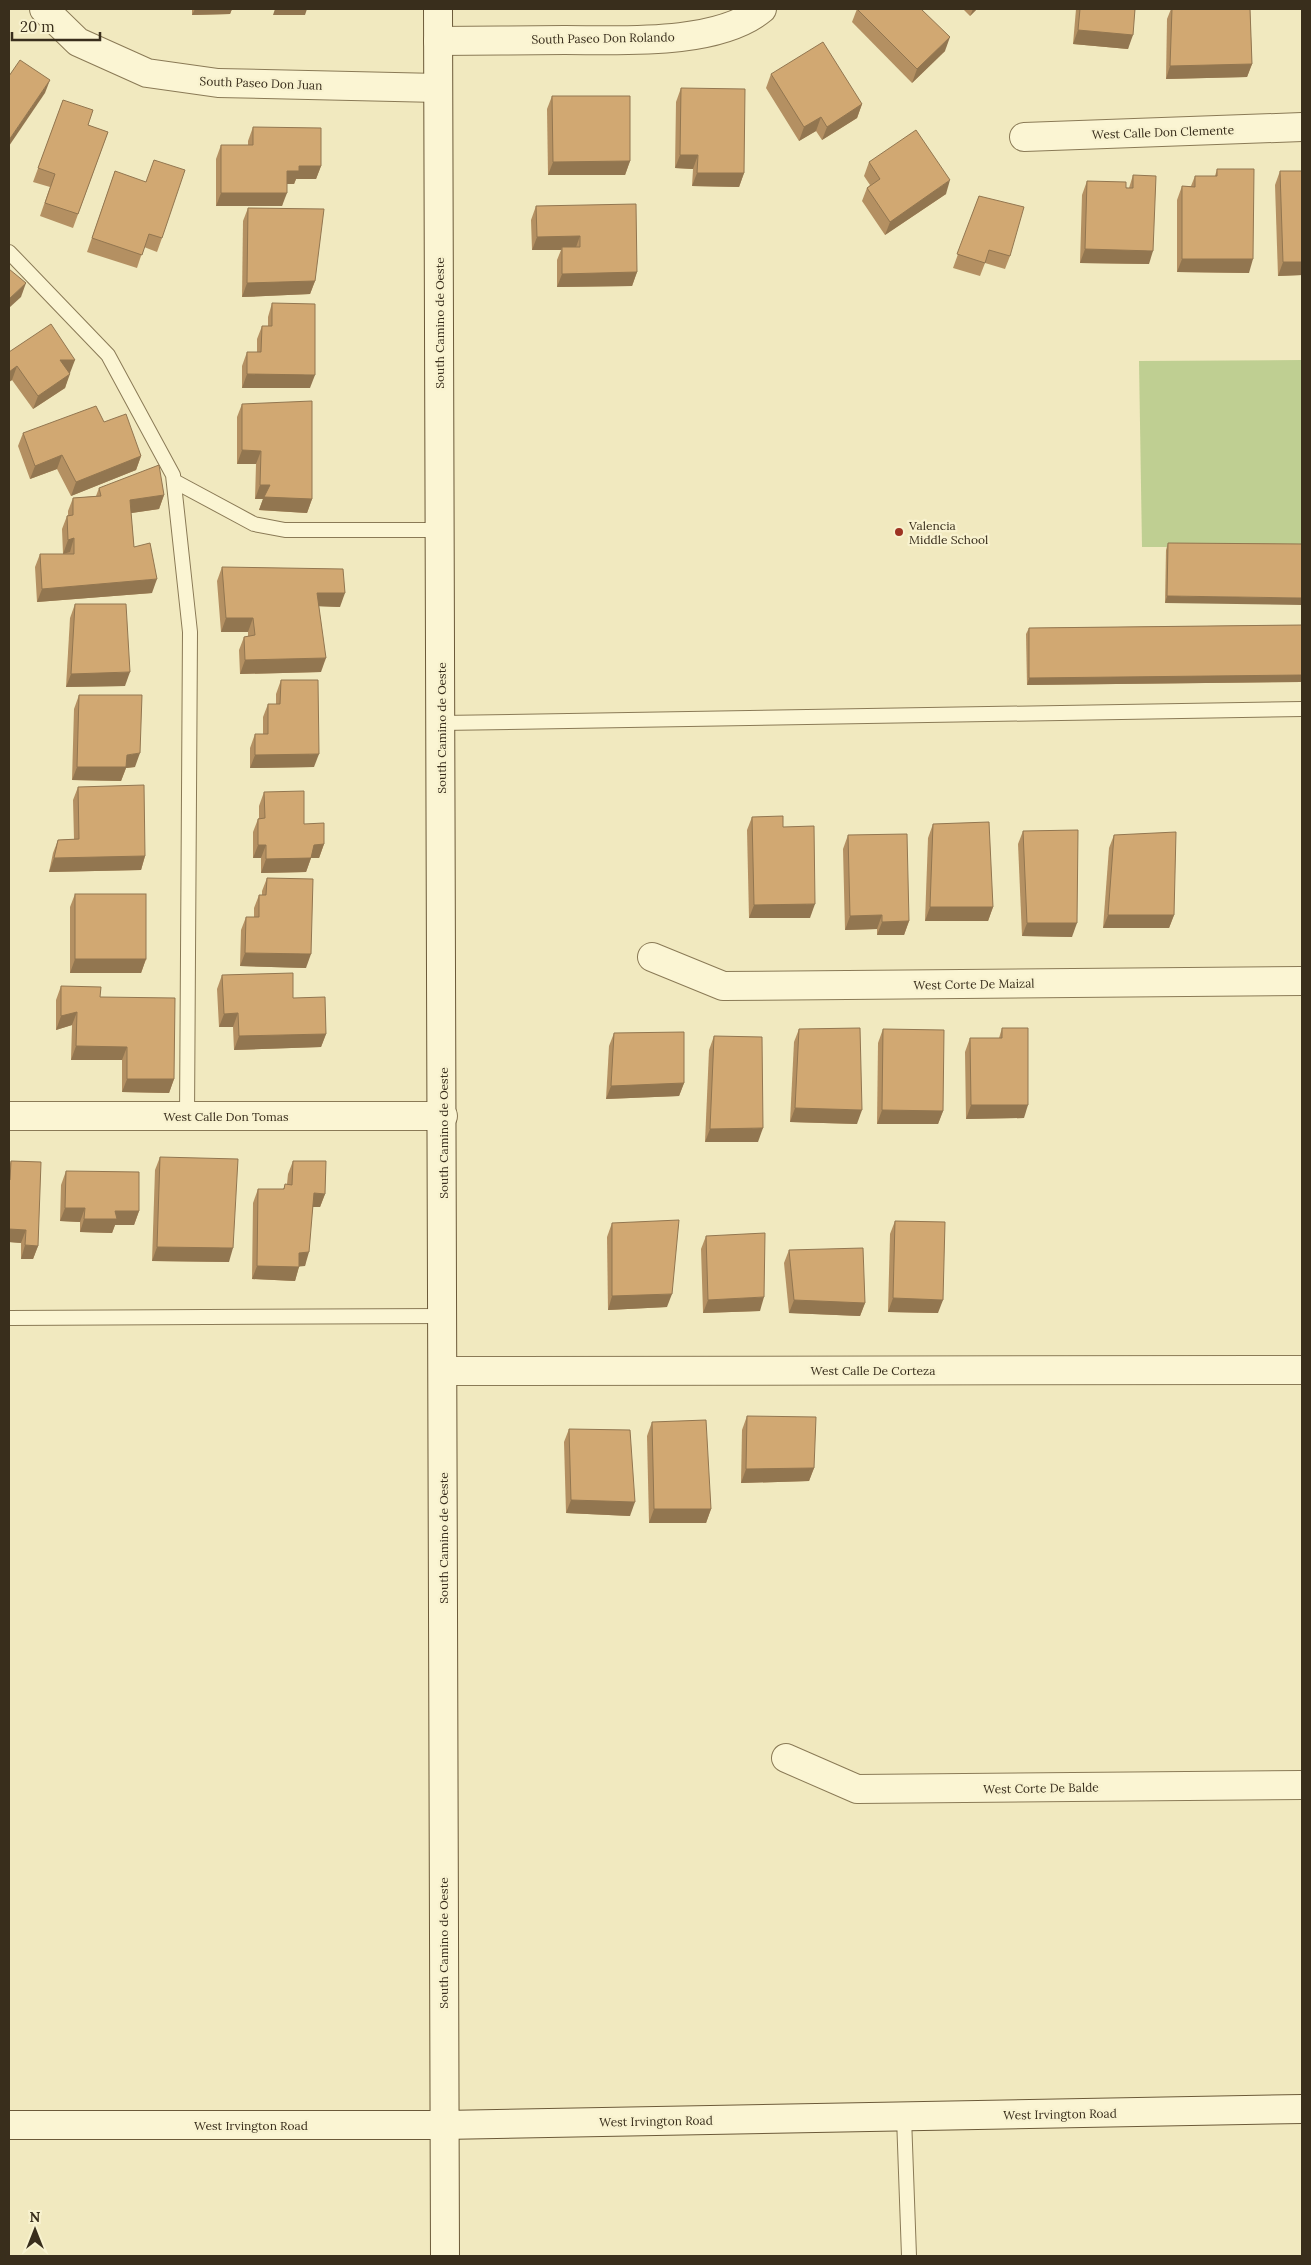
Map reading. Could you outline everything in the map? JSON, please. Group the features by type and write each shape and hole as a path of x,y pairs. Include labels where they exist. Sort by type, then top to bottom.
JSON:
{"street":[{"name":"South Paseo Don Juan","path":"44,9 78,42 147,73 218,83 438,88"},
{"name":"South Camino de Oeste","path":"438,9 443,1116 443,2125 445,2256"},
{"name":"South Paseo Don Rolando","path":"438,41 633,40 692,36 749,20 762,9"},
{"name":"West Calle Don Clemente","path":"1024,137 1302,127"},
{"name":"West Corte De Maizal","path":"652,957 723,986 1302,981"},
{"name":"West Calle Don Tomas","path":"9,1116 443,1116"},
{"name":"West Calle De Corteza","path":"443,1371 1302,1370"},
{"name":"West Corte De Balde","path":"786,1758 858,1789 1302,1785"},
{"name":"West Irvington Road","path":"9,2125 443,2125 1302,2109"}],"lane":[{"path":"9,252 108,355 173,475 190,632 187,1117"},
{"path":"174,481 254,524 285,530 440,530"},
{"path":"441,723 1302,709"},
{"path":"9,1318 443,1316"},
{"path":"904,2117 909,2256"}],"green space":[{"path":"1302,360 1302,547 1142,547 1139,361"}],"building":[{"path":"857,9 921,9 950,37 917,69"},
{"path":"1080,9 1135,9 1133,35 1078,30"},
{"path":"1172,9 1250,9 1252,64 1170,66"},
{"path":"823,42 862,104 827,127 821,117 804,127 771,74"},
{"path":"20,60 50,80 9,140 9,76"},
{"path":"681,88 745,89 744,173 697,173 698,155 680,155"},
{"path":"552,96 630,96 630,161 553,162"},
{"path":"63,100 93,110 88,125 108,132 78,214 45,203 55,174 38,168"},
{"path":"253,127 321,128 321,166 299,166 299,171 287,171 287,193 221,193 221,145 253,145"},
{"path":"916,130 950,180 890,222 867,188 880,179 869,162"},
{"path":"154,160 185,170 162,238 149,234 142,255 92,238 115,171 146,182"},
{"path":"1217,169 1254,169 1253,259 1182,259 1182,186 1195,187 1195,176 1217,176"},
{"path":"1280,171 1302,171 1302,262 1283,262"},
{"path":"1133,175 1156,176 1153,251 1085,249 1087,181 1126,182 1126,188 1133,188"},
{"path":"979,196 1024,207 1010,256 989,250 985,263 957,254"},
{"path":"636,204 637,272 562,274 562,247 580,247 580,236 537,237 536,206"},
{"path":"248,208 324,209 315,281 247,283"},
{"path":"9,269 26,283 9,299"},
{"path":"272,303 315,304 315,375 247,374 247,352 261,352 262,326 272,326"},
{"path":"51,324 75,360 60,360 70,374 38,396 17,366 9,372 9,352"},
{"path":"312,401 312,499 264,497 270,485 260,485 261,451 242,450 242,404"},
{"path":"96,406 104,422 126,414 141,456 76,482 62,455 35,466 23,433"},
{"path":"159,465 164,495 130,500 134,547 150,543 157,579 42,589 40,554 74,554 74,538 68,540 67,516 73,515 73,498 101,496 99,488"},
{"path":"1168,543 1302,544 1302,598 1167,596"},
{"path":"222,567 343,569 345,593 317,593 326,658 245,660 244,637 255,635 253,618 226,618"},
{"path":"75,604 126,604 130,672 71,674"},
{"path":"1302,625 1302,675 1029,678 1029,628"},
{"path":"281,680 318,680 319,754 255,755 255,734 268,734 268,704 280,704"},
{"path":"79,695 142,695 140,753 127,755 126,767 77,767"},
{"path":"144,785 145,856 54,858 58,840 79,839 78,787"},
{"path":"304,791 304,824 324,823 324,844 314,845 311,858 266,859 266,845 258,845 258,819 265,818 264,792"},
{"path":"783,816 783,827 814,826 815,904 754,905 752,817"},
{"path":"989,822 993,907 930,907 933,824"},
{"path":"1078,830 1077,923 1027,923 1023,831"},
{"path":"1176,832 1174,915 1108,915 1114,835"},
{"path":"907,834 909,921 882,922 882,915 850,916 848,835"},
{"path":"267,878 313,879 311,954 245,953 246,917 259,917 259,895 266,895"},
{"path":"75,894 146,894 146,959 75,959"},
{"path":"293,973 293,998 325,997 326,1034 239,1036 238,1013 224,1014 222,975"},
{"path":"61,986 101,987 100,997 175,998 174,1079 127,1079 127,1047 76,1046 77,1012 61,1016"},
{"path":"860,1028 862,1110 795,1108 799,1029"},
{"path":"1002,1028 1028,1028 1028,1105 971,1105 970,1038 1002,1038"},
{"path":"883,1029 944,1030 943,1111 882,1110"},
{"path":"684,1032 684,1083 611,1086 614,1033"},
{"path":"714,1036 762,1037 763,1128 710,1129"},
{"path":"160,1157 238,1159 233,1248 157,1247"},
{"path":"11,1161 41,1162 38,1246 25,1245 26,1230 9,1229"},
{"path":"293,1161 326,1161 325,1194 314,1193 309,1252 299,1253 299,1267 257,1266 258,1189 284,1189 285,1184 292,1185"},
{"path":"66,1171 139,1172 139,1211 115,1211 117,1219 84,1219 85,1208 65,1208"},
{"path":"679,1220 672,1294 612,1296 612,1223"},
{"path":"895,1221 945,1222 943,1300 893,1298"},
{"path":"765,1233 764,1297 708,1300 706,1236"},
{"path":"863,1248 865,1303 794,1300 789,1250"},
{"path":"747,1416 816,1417 814,1468 746,1469"},
{"path":"706,1420 711,1509 654,1509 652,1422"},
{"path":"569,1429 630,1430 635,1502 571,1500"}],"place":[{"name":"Valencia Middle School","path":"899,532"}]}
